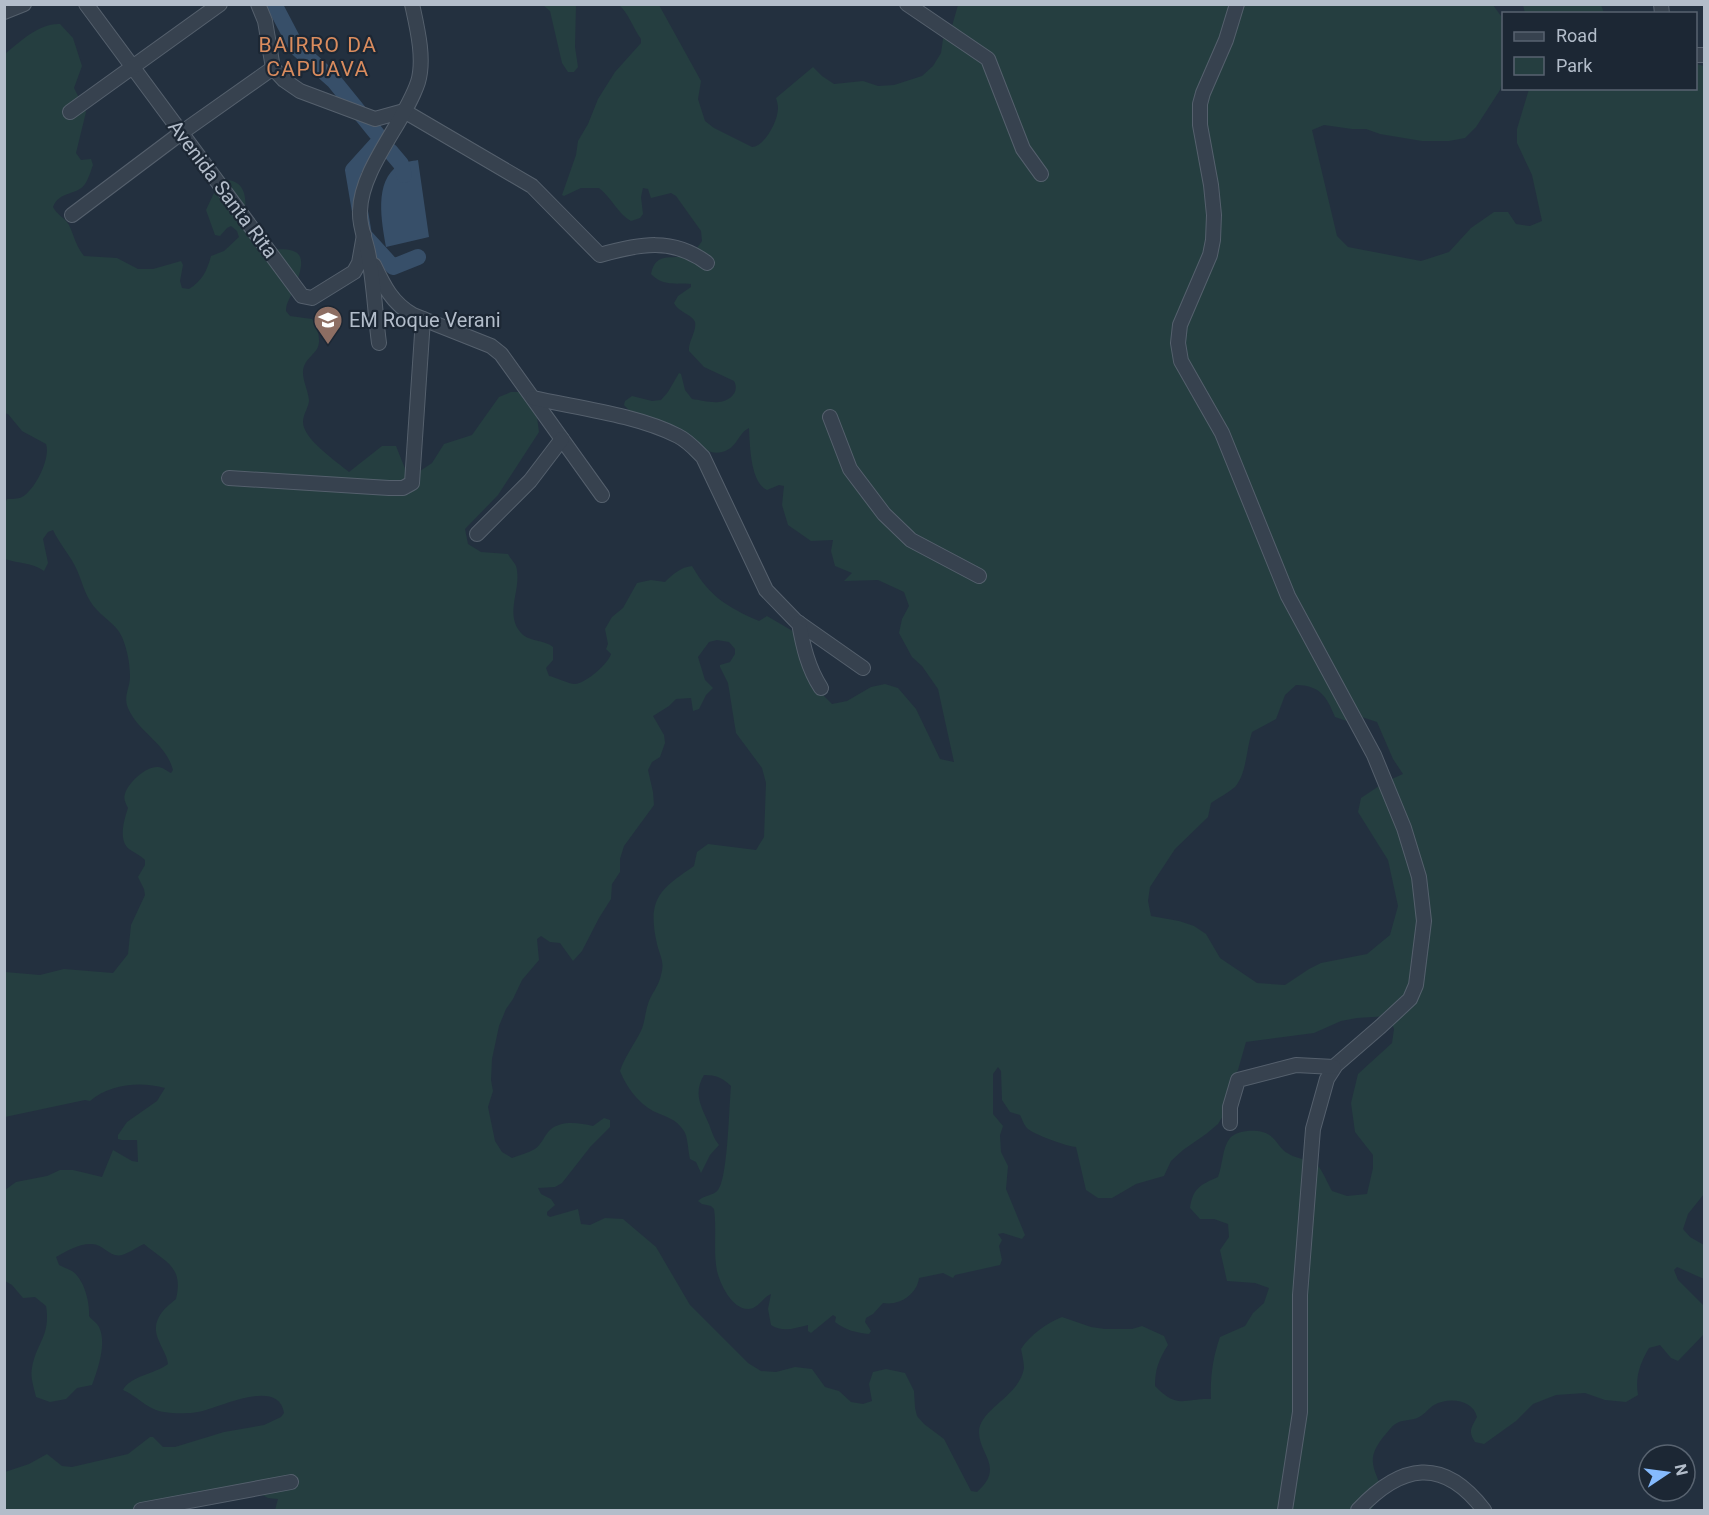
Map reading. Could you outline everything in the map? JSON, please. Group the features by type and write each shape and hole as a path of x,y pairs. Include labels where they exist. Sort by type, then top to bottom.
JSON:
{"street":[{"path":"4,12 24,4"},
{"path":"70,112 220,4"},
{"path":"379,343 368,252 360,211 363,194 375,163 404,111 418,80 420,40 412,4"},
{"path":"906,4 988,59 1023,149 1041,174"},
{"path":"1237,4 1226,40 1200,104 1200,125 1214,215 1213,240 1180,325 1178,343 1181,361 1222,433 1288,596 1374,755 1407,838 1419,877 1424,921 1416,985 1410,999 1334,1067 1327,1079 1313,1129 1300,1295 1300,1412 1285,1510"},
{"path":"259,5 265,21 273,68 284,80 300,90 375,119 404,111 531,186 600,255 626,248 669,245 693,252 707,263"},
{"name":"Avenida Santa Rita","path":"93,7 132,67 303,296 312,298 354,272 359,263 364,235"},
{"path":"72,215 181,133 273,68"},
{"path":"368,252 392,299 404,310 491,346 501,354 602,495"},
{"path":"229,478 352,487 403,488 412,483 423,319"},
{"path":"533,398 645,423 679,436 692,445 703,457 766,590 799,623 863,668"},
{"path":"830,417 850,469 884,514 911,540 979,576"},
{"path":"477,534 530,481 562,439"},
{"path":"799,623 813,674 822,688"},
{"path":"1230,1123 1230,1107 1238,1080 1296,1065 1334,1067"},
{"path":"1358,1510 1374,1493 1393,1480 1411,1474 1431,1472 1445,1476 1458,1484 1474,1497 1484,1510"},
{"path":"141,1510 291,1482"}],"green space":[{"path":"543,5 576,5 575,47 578,67 574,72 568,72 562,63 550,11"},
{"path":"619,5 659,5 701,81 698,99 705,121 752,147 757,146 766,138 773,126 778,108 776,98 813,67 834,84 863,81 878,86 894,85 922,76 933,66 941,53 943,39 952,26 958,5 1493,5 1501,16 1502,22 1502,83 1476,127 1465,138 1449,141 1422,141 1380,134 1366,129 1324,125 1312,130 1337,236 1348,247 1421,261 1449,252 1471,228 1494,212 1508,212 1516,224 1530,226 1542,221 1532,175 1517,143 1517,129 1529,90 1697,90 1697,64 1704,66 1704,1194 1688,1214 1683,1229 1690,1237 1704,1245 1704,1279 1677,1267 1674,1270 1678,1280 1704,1306 1704,1334 1678,1361 1671,1358 1660,1345 1649,1348 1639,1370 1638,1395 1626,1402 1605,1400 1585,1393 1556,1395 1533,1404 1516,1421 1484,1444 1475,1442 1471,1433 1477,1417 1471,1406 1459,1401 1440,1402 1417,1418 1395,1424 1378,1444 1373,1464 1383,1492 1371,1510 275,1510 278,1499 268,1498 259,1493 176,1510 5,1510 5,1472 29,1464 47,1454 62,1466 72,1467 128,1454 150,1437 153,1437 163,1447 175,1447 224,1432 264,1425 281,1417 284,1413 280,1403 272,1397 262,1396 250,1397 196,1412 169,1413 153,1409 123,1390 131,1381 168,1364 156,1328 162,1312 176,1299 177,1279 171,1266 144,1244 125,1254 114,1255 100,1246 87,1244 56,1257 59,1265 72,1271 80,1279 87,1298 89,1316 99,1327 102,1341 101,1356 92,1385 77,1388 66,1399 50,1402 36,1397 32,1371 34,1359 45,1332 46,1306 35,1297 23,1298 12,1285 5,1281 5,1190 16,1182 47,1176 60,1170 73,1170 102,1177 113,1150 138,1162 137,1140 118,1139 118,1135 127,1122 157,1101 165,1088 146,1085 126,1086 107,1091 90,1101 85,1100 5,1117 5,972 40,975 64,969 113,973 128,954 131,925 145,895 138,877 145,865 145,860 129,849 123,835 128,808 125,794 134,780 148,769 160,767 171,773 173,770 164,752 138,724 128,708 126,700 130,681 129,667 122,637 90,601 75,565 53,530 48,532 43,539 48,563 44,571 5,559 5,504 7,499 22,497 32,488 41,473 47,450 46,444 22,431 8,414 4,413 5,54 24,39 45,26 60,24 73,38 82,66 74,88 86,112 76,153 81,160 91,159 93,165 82,188 64,195 53,207 69,225 84,256 117,258 138,269 153,269 181,261 183,265 180,281 182,288 189,289 203,275 211,256 224,251 239,237 237,231 231,226 220,236 215,235 206,210 220,180 229,180 241,187 245,198 244,221 265,250 287,250 299,254 301,267 299,277 286,311 290,316 312,319 319,338 317,349 303,368 309,400 303,419 304,429 321,449 349,472 382,446 396,446 406,471 420,471 432,463 444,444 472,435 499,397 511,392 525,392 535,403 539,432 498,495 465,529 468,544 481,552 508,554 515,565 517,584 514,619 523,635 553,647 553,660 546,668 549,676 573,684 590,677 611,654 606,649 608,644 605,629 612,617 623,608 637,583 651,580 665,582 677,571 692,566 706,586 728,606 759,621 767,616 796,633 819,691 832,704 847,701 871,687 885,684 898,688 916,709 940,759 954,762 938,689 922,666 912,657 899,633 902,619 909,606 904,592 878,580 844,581 852,573 835,566 831,551 833,540 811,541 788,525 782,505 784,486 779,485 767,490 757,479 752,462 749,428 727,450 710,452 682,431 654,428 624,405 625,401 632,396 652,401 661,400 679,373 685,390 692,399 723,401 730,398 736,389 734,381 704,367 689,351 695,322 674,303 678,296 691,287 691,284 665,282 651,274 657,261 686,256 693,252 702,241 701,231 676,196 671,193 651,198 648,189 643,188 641,197 643,214 640,218 631,221 599,188 581,188 562,195 576,155 578,141 598,99 615,72 641,43","holes":["717,640 729,642 735,649 735,654 730,662 720,667 728,683 736,733 762,768 766,783 764,837 756,850 708,844 697,852 694,866 664,889 659,897 655,906 654,929 662,970 659,983 648,1004 641,1031 620,1071 629,1088 642,1103 681,1127 686,1137 690,1159 696,1162 701,1173 710,1155 719,1145 701,1105 699,1094 701,1082 704,1075 712,1076 722,1079 731,1086 726,1157 721,1183 716,1192 698,1201 714,1209 716,1263 724,1289 737,1305 748,1309 755,1307 771,1294 768,1309 771,1325 785,1329 808,1325 808,1331 811,1333 833,1315 836,1317 835,1322 843,1327 869,1334 871,1331 865,1322 866,1318 883,1303 896,1303 907,1298 915,1289 919,1278 943,1273 953,1278 955,1275 1000,1265 1002,1260 999,1246 1002,1240 998,1234 1003,1233 1022,1239 1025,1235 1006,1189 1008,1166 1001,1152 1000,1135 1003,1126 993,1114 993,1074 998,1067 1001,1071 1002,1100 1010,1112 1020,1115 1030,1131 1059,1143 1076,1147 1086,1190 1098,1198 1112,1198 1136,1184 1164,1176 1171,1161 1218,1124 1226,1111 1225,1097 1238,1070 1246,1042 1314,1033 1341,1021 1357,1018 1389,1016 1394,1029 1392,1043 1358,1074 1351,1103 1355,1132 1373,1155 1373,1168 1367,1194 1347,1196 1332,1191 1316,1164 1286,1152 1269,1135 1258,1131 1245,1131 1234,1135 1225,1146 1218,1177 1202,1185 1193,1196 1190,1208 1200,1219 1214,1219 1228,1224 1229,1237 1220,1250 1227,1281 1255,1283 1269,1288 1264,1303 1253,1313 1245,1326 1220,1337 1212,1367 1211,1399 1176,1400 1155,1386 1158,1364 1168,1345 1164,1336 1142,1326 1132,1329 1105,1329 1091,1327 1062,1317 1039,1330 1021,1349 1024,1368 1021,1378 1015,1387 985,1416 979,1432 990,1468 989,1475 977,1492 971,1491 944,1439 917,1416 914,1391 905,1373 886,1369 873,1372 869,1384 872,1401 863,1404 851,1402 839,1391 825,1387 812,1369 795,1367 776,1372 761,1371 748,1363 690,1305 656,1247 623,1219 605,1218 590,1225 581,1224 578,1209 550,1217 547,1215 547,1212 555,1205 551,1199 541,1194 538,1188 555,1187 562,1183 591,1146 610,1127 610,1120 604,1118 593,1126 576,1123 560,1125 550,1130 535,1149 512,1158 502,1152 495,1141 488,1107 493,1091 492,1059 499,1026 506,1009 522,980 539,960 537,939 541,936 550,942 560,943 573,961 582,951 611,899 612,884 620,872 620,859 624,846 654,805 648,770 652,762 660,757 665,743 664,735 653,716 676,699 691,698 693,711 699,709 706,695 713,688 705,680 698,657 709,642","1296,685 1311,687 1322,694 1335,717 1350,722 1362,717 1377,722 1393,759 1403,774 1385,782 1361,798 1358,812 1388,860 1398,906 1390,935 1367,954 1321,963 1285,985 1257,983 1220,958 1206,934 1194,926 1151,916 1148,901 1150,887 1175,849 1208,817 1211,803 1235,787 1239,781 1252,732 1276,719 1285,695"]},
{"path":"1523,5 1601,5 1604,12 1525,12"}],"water":[{"path":"418,160 429,237 386,247 381,203 385,181 399,165"}],"waterway":[{"path":"274,4 297,48 334,81 381,139 353,170 364,235 393,267 418,257"},
{"path":"390,151 401,164 404,175"}],"place":[{"name":"EM Roque Verani","path":"328,346"}],"district":[{"name":"BAIRRO DA CAPUAVA","path":"318,57"}]}
